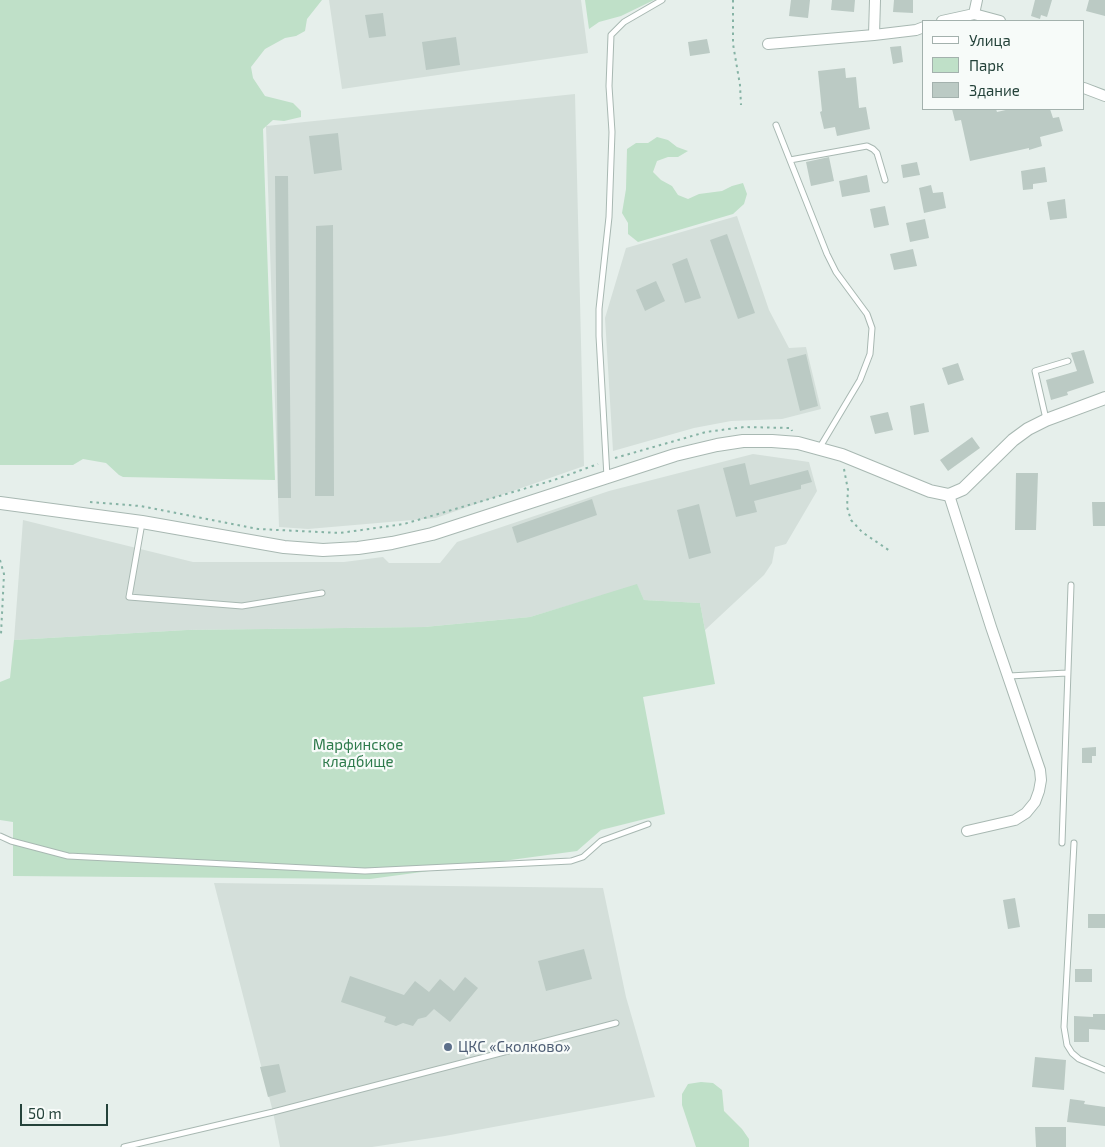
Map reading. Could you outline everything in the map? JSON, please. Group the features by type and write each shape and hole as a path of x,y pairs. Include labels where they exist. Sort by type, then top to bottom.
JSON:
{"street":[{"path":"874,35 875,0"},
{"path":"974,14 976,0"},
{"path":"947,20 974,14 996,20"},
{"path":"768,44 874,35 922,28"},
{"path":"1085,88 1105,96"},
{"path":"0,503 142,522 284,547 323,550 358,548 432,534 675,455 744,441 798,443 819,448 878,468 930,491 949,495 963,489 1013,440 1046,420 1105,398"},
{"path":"949,495 1040,770 1041,780 1035,802 1026,813 1014,820 967,831"}],"lane":[{"path":"607,478 599,318 609,217 612,132 609,86 610,35 624,22 662,0"},
{"path":"776,125 827,254 836,272 867,314 872,328 870,354 860,380 819,448"},
{"path":"790,160 868,146 877,153 885,180"},
{"path":"1046,420 1035,371 1068,361"},
{"path":"142,522 129,597 242,606 322,592"},
{"path":"1062,843 1071,585"},
{"path":"1009,676 1067,673"},
{"path":"0,836 11,841 68,856 365,871 571,861 584,857 601,841 648,824"},
{"path":"1074,843 1064,1027 1067,1045 1072,1053 1079,1059 1105,1070"},
{"path":"124,1147 272,1112 616,1023"}],"path":[{"path":"733,0 733,44 740,85 741,105"},
{"path":"86,502 140,506 258,529 340,533 404,524 554,480 606,461 706,432 744,427 791,428 793,434"},
{"path":"843,463 848,490 846,507 851,520 862,532 890,551"},
{"path":"0,560 4,574 1,634"}],"shaded area":[{"path":"329,0 581,0 588,53 342,89"},
{"path":"575,94 584,466 436,518 308,529 279,527 266,126"},
{"path":"737,216 769,310 789,348 806,347 821,409 782,419 731,421 694,428 613,451 605,318 626,248"},
{"path":"753,454 809,462 817,491 786,544 775,547 772,563 764,575 705,630 700,603 644,600 637,585 530,617 424,627 187,630 14,640 23,520 193,562 344,562 383,557 389,563 440,563 457,542 609,491"},
{"name":"ЦКС «Сколково»","path":"214,883 603,888 626,997 655,1097 445,1136 372,1147 280,1147 273,1112"}],"green space":[{"path":"0,0 322,0 307,19 305,31 296,36 285,38 265,49 251,67 253,78 265,96 293,103 301,111 301,117 284,121 273,120 263,129 275,480 123,477 106,463 83,459 73,465 0,465"},
{"path":"585,0 654,0 621,16 599,22 589,29"},
{"path":"657,137 668,140 677,147 688,151 678,157 668,157 657,161 653,172 661,180 672,186 678,195 688,199 699,194 722,191 743,183 747,194 744,204 733,214 638,242 628,234 628,223 622,213 626,189 627,149 636,143 648,143"},
{"name":"Марфинское кладбище","path":"637,584 644,600 700,603 715,684 643,697 665,814 601,830 577,851 370,879 13,876 13,822 0,820 0,682 10,678 14,640 187,630 424,627 530,617"},
{"path":"713,1083 722,1090 724,1111 749,1139 749,1147 696,1147 682,1105 682,1094 688,1084"}],"building":[{"path":"791,0 810,0 808,18 789,16"},
{"path":"832,0 855,0 854,12 831,10"},
{"path":"894,0 913,0 913,13 893,12"},
{"path":"1035,0 1052,0 1047,17 1041,15 1040,19 1031,16"},
{"path":"1089,0 1105,0 1105,16 1086,11"},
{"path":"383,13 386,36 369,38 365,15"},
{"path":"456,37 460,65 426,70 422,42"},
{"path":"707,39 710,53 690,56 688,42"},
{"path":"901,46 903,62 893,64 890,47"},
{"path":"845,68 846,78 856,77 859,108 866,107 870,129 837,136 835,127 824,129 820,112 822,111 818,71"},
{"path":"952,110 996,110 997,112 1006,110 1050,110 1053,118 1059,117 1063,131 1040,137 1042,146 970,161 961,120 955,121"},
{"path":"338,133 342,170 314,174 309,136"},
{"path":"829,157 834,181 811,186 806,162"},
{"path":"917,162 920,175 903,178 901,165"},
{"path":"1045,167 1047,182 1033,184 1033,189 1023,190 1021,171"},
{"path":"867,175 870,192 842,197 839,181"},
{"path":"275,176 288,176 291,498 278,498"},
{"path":"931,185 933,193 943,192 946,208 924,213 919,188"},
{"path":"1065,199 1067,218 1050,220 1047,202"},
{"path":"885,206 889,225 874,228 870,209"},
{"path":"925,219 929,238 910,242 906,223"},
{"path":"333,225 334,496 315,496 316,226"},
{"path":"727,234 755,313 738,319 710,240"},
{"path":"913,249 917,266 894,270 890,254"},
{"path":"687,258 701,298 685,303 672,264"},
{"path":"656,281 665,301 645,311 636,290"},
{"path":"1084,350 1094,383 1067,392 1068,395 1051,400 1046,380 1077,371 1071,353"},
{"path":"806,354 818,406 800,411 787,359"},
{"path":"958,363 964,380 948,385 942,368"},
{"path":"924,403 929,432 914,435 910,406"},
{"path":"888,412 893,430 875,434 870,416"},
{"path":"972,437 980,448 948,471 940,460"},
{"path":"745,463 750,485 808,470 812,482 801,485 801,489 754,501 757,512 736,517 723,468"},
{"path":"1016,473 1038,473 1036,530 1015,530"},
{"path":"592,499 597,515 517,543 512,527"},
{"path":"1092,502 1105,502 1105,526 1093,526"},
{"path":"699,504 711,553 689,559 677,510"},
{"path":"1096,747 1096,756 1092,756 1092,763 1082,763 1082,748"},
{"path":"1015,898 1020,927 1008,929 1003,900"},
{"path":"1088,914 1105,914 1105,928 1088,928"},
{"path":"584,949 592,979 546,991 538,961"},
{"path":"1075,969 1092,969 1092,982 1075,982"},
{"path":"350,976 404,995 415,981 429,992 440,979 454,991 465,977 478,988 450,1022 434,1009 426,1017 418,1019 413,1026 403,1023 396,1026 384,1022 386,1017 341,1002"},
{"path":"1093,1014 1105,1014 1105,1030 1089,1029 1089,1042 1074,1042 1074,1016 1093,1017"},
{"path":"1035,1057 1066,1060 1064,1090 1032,1087"},
{"path":"279,1064 286,1092 268,1097 260,1067"},
{"path":"1070,1099 1085,1101 1084,1104 1105,1107 1105,1126 1067,1122"},
{"path":"1035,1127 1066,1127 1066,1147 1036,1147"}],"place":[{"name":"ЦКС «Сколково»","path":"448,1047"}]}
